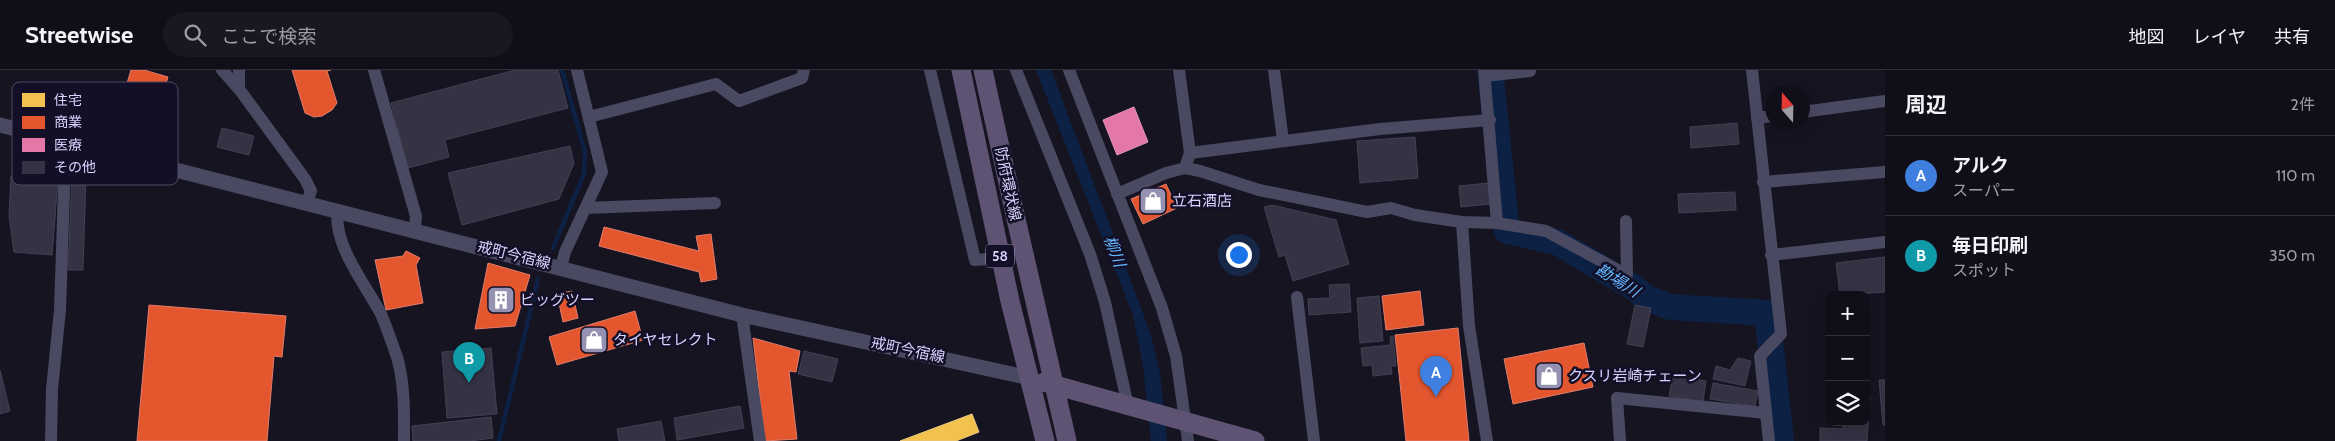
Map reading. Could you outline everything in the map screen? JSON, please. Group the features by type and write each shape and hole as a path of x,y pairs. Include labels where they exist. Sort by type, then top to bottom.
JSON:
{"main road":[{"name":"防府環状線","path":"961,70 1000,258 1045,441"},
{"name":"防府環状線","path":"983,70 1022,253 1067,441"},
{"path":"1030,378 1255,441"}],"street":[{"path":"222,70 239,89 305,179 311,192 307,202"},
{"path":"239,70 239,89"},
{"path":"374,70 416,216 415,230"},
{"path":"561,267 565,252 602,172 577,70"},
{"path":"589,117 716,84 739,101 802,78 804,70"},
{"path":"930,70 974,260 1000,258"},
{"path":"1016,70 1090,254 1105,302 1133,408"},
{"path":"1069,70 1162,308 1176,356 1180,420 1188,441"},
{"path":"1180,70 1190,153 1185,168"},
{"path":"1274,70 1283,141"},
{"path":"1752,70 1771,254 1782,334 1760,356 1769,441"},
{"path":"1498,223 1490,120 1484,73 1530,71"},
{"path":"1810,111 1885,100"},
{"path":"1757,118 1765,117"},
{"path":"1190,153 1380,129 1490,120"},
{"path":"1118,194 1166,173 1185,168 1259,190 1367,212 1391,208 1415,215 1462,222 1498,223 1546,231 1627,275 1626,221"},
{"name":"戒町今宿線","path":"178,170 742,315 1030,378"},
{"path":"1763,182 1885,172"},
{"path":"51,441 52,389 60,310 64,185"},
{"path":"586,208 715,203"},
{"path":"338,210 336,222 348,256 381,315 397,358 404,396 404,441"},
{"path":"1462,222 1469,326 1487,441"},
{"path":"1771,254 1885,242"},
{"path":"1297,297 1314,441"},
{"path":"742,315 760,441"},
{"path":"1620,441 1617,398 1766,413"}],"water":[{"name":"柳川","path":"1036,70 1051,70 1150,332 1160,373 1167,441 1151,441 1143,366 1133,315"}],"building: 住宅":[{"path":"972,414 979,432 956,441 900,441"}],"building: 商業":[{"path":"131,70 144,70 168,77 166,82 127,82"},
{"path":"292,70 331,70 327,71 337,103 332,110 322,116 314,117 305,113"},
{"path":"1166,184 1177,208 1143,224 1131,199"},
{"path":"604,227 699,251 696,236 711,234 717,279 701,282 699,272 599,246"},
{"path":"406,251 420,258 416,265 423,303 386,310 375,260 403,256"},
{"name":"ビッグツー","path":"488,263 530,275 515,326 475,329"},
{"path":"572,291 578,318 563,322 557,294"},
{"path":"1420,291 1424,325 1386,330 1382,296"},
{"path":"149,305 286,316 282,357 274,356 267,441 137,441"},
{"path":"635,311 643,340 557,365 549,337"},
{"path":"1458,328 1469,441 1406,441 1395,335"},
{"path":"753,338 800,351 796,372 789,371 797,439 765,441"},
{"path":"1584,343 1593,387 1513,404 1504,359"}],"building: 医療":[{"path":"1134,107 1148,142 1117,155 1103,120"}],"building: その他":[{"path":"515,70 558,70 568,108 445,140 449,157 408,168 391,103"},
{"path":"1737,123 1739,144 1691,148 1690,127"},
{"path":"222,128 254,136 249,155 217,147"},
{"path":"1415,137 1418,178 1360,183 1357,141"},
{"path":"570,146 574,163 559,199 462,225 448,173"},
{"path":"11,176 12,185 58,185 52,255 14,252 9,216"},
{"path":"1488,183 1490,204 1461,207 1459,186"},
{"path":"72,185 86,185 83,270 68,270"},
{"path":"1735,192 1736,210 1679,213 1678,194"},
{"path":"1272,205 1336,220 1349,264 1293,281 1285,255 1279,257 1264,207"},
{"path":"1885,257 1885,292 1840,291 1836,263"},
{"path":"1349,284 1351,312 1309,315 1308,299 1330,298 1329,285"},
{"path":"1379,296 1383,341 1360,343 1357,298"},
{"path":"1635,305 1651,308 1643,347 1627,344"},
{"path":"1393,336 1396,366 1391,366 1392,374 1373,376 1372,365 1363,366 1361,348 1391,345 1390,337"},
{"path":"491,348 497,414 447,418 442,352"},
{"path":"804,351 838,359 832,382 798,374"},
{"path":"1738,358 1751,361 1745,386 1713,379 1716,366 1730,370"},
{"path":"0,370 10,411 0,414"},
{"path":"1673,375 1706,381 1703,402 1669,396"},
{"path":"1879,380 1885,380 1885,425 1883,425"},
{"path":"1713,383 1758,391 1755,406 1710,399"},
{"path":"740,406 744,428 677,440 674,418"},
{"path":"491,417 493,438 470,441 413,441 412,426"},
{"path":"661,421 665,441 619,441 617,429"},
{"path":"1843,426 1868,426 1867,441 1820,441 1820,428 1843,429"}],"waterway":[{"path":"553,248 584,174 585,152 562,70"},
{"name":"勘場川","path":"1490,70 1507,231 1557,242 1633,287 1647,298 1670,307 1767,313 1781,441"},
{"path":"499,441 538,279"}],"place":[{"name":"立石酒店","path":"1153,201"},
{"name":"ビッグツー","path":"501,300"},
{"name":"タイヤセレクト","path":"594,340"},
{"name":"クスリ岩崎チェーン","path":"1549,376"},
{"name":"毎日印刷","path":"469,383"},
{"name":"アルク","path":"1436,397"}]}
